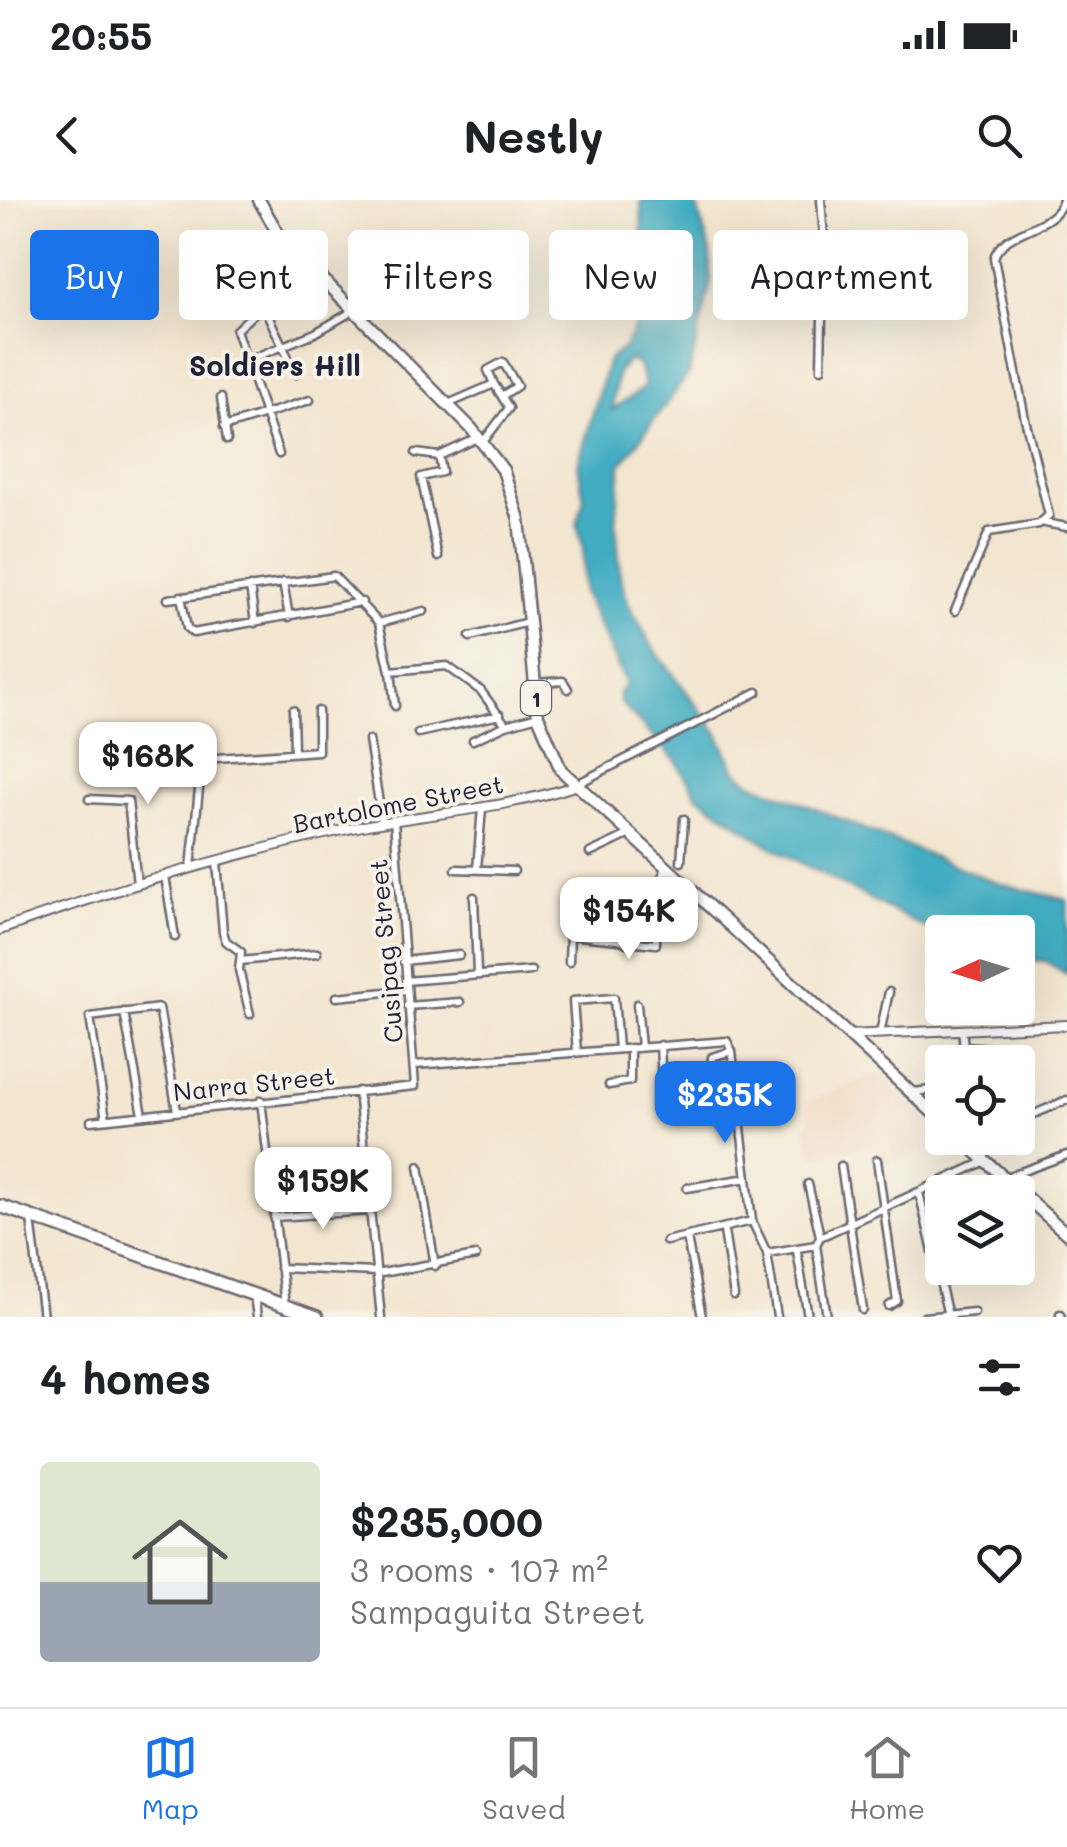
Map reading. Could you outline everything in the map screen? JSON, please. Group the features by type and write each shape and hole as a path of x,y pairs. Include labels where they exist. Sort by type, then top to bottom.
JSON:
{"highway":[{"path":"0,1206 317,1317"}],"main road":[{"name":"1","path":"259,200 279,234 348,306"},
{"name":"1","path":"362,320 481,440 503,470 513,493 538,716 550,753 574,786 673,872 925,1106"},
{"path":"979,1155 1001,1175"},
{"path":"1035,1206 1067,1234"}],"street":[{"path":"820,368 822,318 828,289 821,200"},
{"path":"1044,523 1049,509 1024,419 994,253 1054,214 1063,200"},
{"path":"279,454 237,328 263,305 296,374"},
{"path":"248,360 348,314"},
{"path":"416,453 439,456 481,440 509,408 494,384 488,370 502,362 517,386 502,396"},
{"path":"448,404 494,384"},
{"path":"220,398 227,440"},
{"path":"224,427 310,400"},
{"path":"438,557 420,476 442,472 439,456"},
{"path":"954,611 989,532 1044,523 1067,527"},
{"path":"168,599 331,575 379,623 395,706"},
{"path":"283,582 289,616"},
{"path":"250,587 255,622"},
{"path":"182,596 190,632 362,602"},
{"path":"379,623 424,611"},
{"path":"470,637 528,622"},
{"path":"391,672 453,668 481,691 506,725"},
{"path":"534,684 563,682 568,689"},
{"path":"574,786 756,692"},
{"path":"293,710 294,752"},
{"path":"192,868 202,759 318,751 318,710"},
{"path":"418,733 500,716"},
{"path":"474,740 538,716"},
{"path":"369,740 382,822"},
{"name":"Bartolome Street","path":"0,930 192,868 382,822 482,808 574,786"},
{"path":"88,799 128,801 138,884"},
{"path":"477,870 482,808"},
{"name":"Cusipag Street","path":"394,820 416,1079"},
{"path":"681,862 684,820"},
{"path":"590,853 628,834"},
{"path":"217,862 223,932 228,943 239,946 239,970 250,1014"},
{"path":"456,870 514,871"},
{"path":"626,943 657,884 673,872"},
{"path":"166,876 175,937"},
{"path":"568,962 570,934 656,944 657,884"},
{"path":"474,898 476,973"},
{"path":"241,960 317,953"},
{"path":"403,961 459,956"},
{"path":"405,980 531,970"},
{"path":"337,997 406,990"},
{"path":"880,1033 889,992"},
{"path":"577,1052 572,1001 614,998 618,1049"},
{"path":"408,1006 460,1002"},
{"path":"636,1004 641,1047"},
{"path":"106,1120 90,1017 124,1012 159,1008 176,1111"},
{"path":"124,1012 143,1116"},
{"path":"848,1035 1067,1025"},
{"path":"962,1030 964,1045"},
{"path":"415,1066 723,1040 732,1051 752,1221 768,1252 777,1317"},
{"path":"660,1045 663,1103"},
{"path":"610,1085 630,1081 630,1048"},
{"path":"708,1094 712,1057 732,1051"},
{"name":"Narra Street","path":"91,1120 412,1087 416,1079"},
{"path":"358,1091 381,1317"},
{"path":"910,1092 925,1091"},
{"path":"261,1100 285,1306"},
{"path":"1035,1114 1067,1100"},
{"path":"268,1163 363,1155"},
{"path":"1012,1175 1067,1155"},
{"path":"877,1160 893,1306"},
{"path":"768,1252 798,1251 850,1222 986,1161"},
{"path":"418,1166 435,1266"},
{"path":"841,1166 863,1310"},
{"path":"686,1188 747,1178"},
{"path":"808,1184 827,1317"},
{"path":"919,1192 948,1316"},
{"path":"274,1216 370,1211"},
{"path":"31,1217 43,1317"},
{"path":"666,1241 724,1231 752,1221"},
{"path":"724,1231 734,1296"},
{"path":"688,1238 702,1317"},
{"path":"798,1251 808,1317"},
{"path":"280,1268 376,1273 476,1256"},
{"path":"254,1295 257,1317"},
{"path":"924,1317 974,1312"}],"shaded area":[{"path":"882,1073 925,1112 925,1152 882,1163 878,1145 813,1156 806,1127 810,1120 807,1101"}],"water":[{"path":"641,200 695,200 710,251 711,282 689,373 621,465 616,522 620,576 629,605 654,649 717,732 736,771 750,782 997,883 1067,900 1067,974 1045,961 1035,961 1035,915 925,915 925,928 771,847 698,796 675,760 620,702 619,693 626,684 583,592 583,547 577,523 584,499 578,465 608,360 625,347 636,320 693,320 693,230 642,230","holes":["630,359 640,367 645,387 612,410 618,371"]}],"district":[{"name":"Soldiers Hill","path":"275,365"}]}
